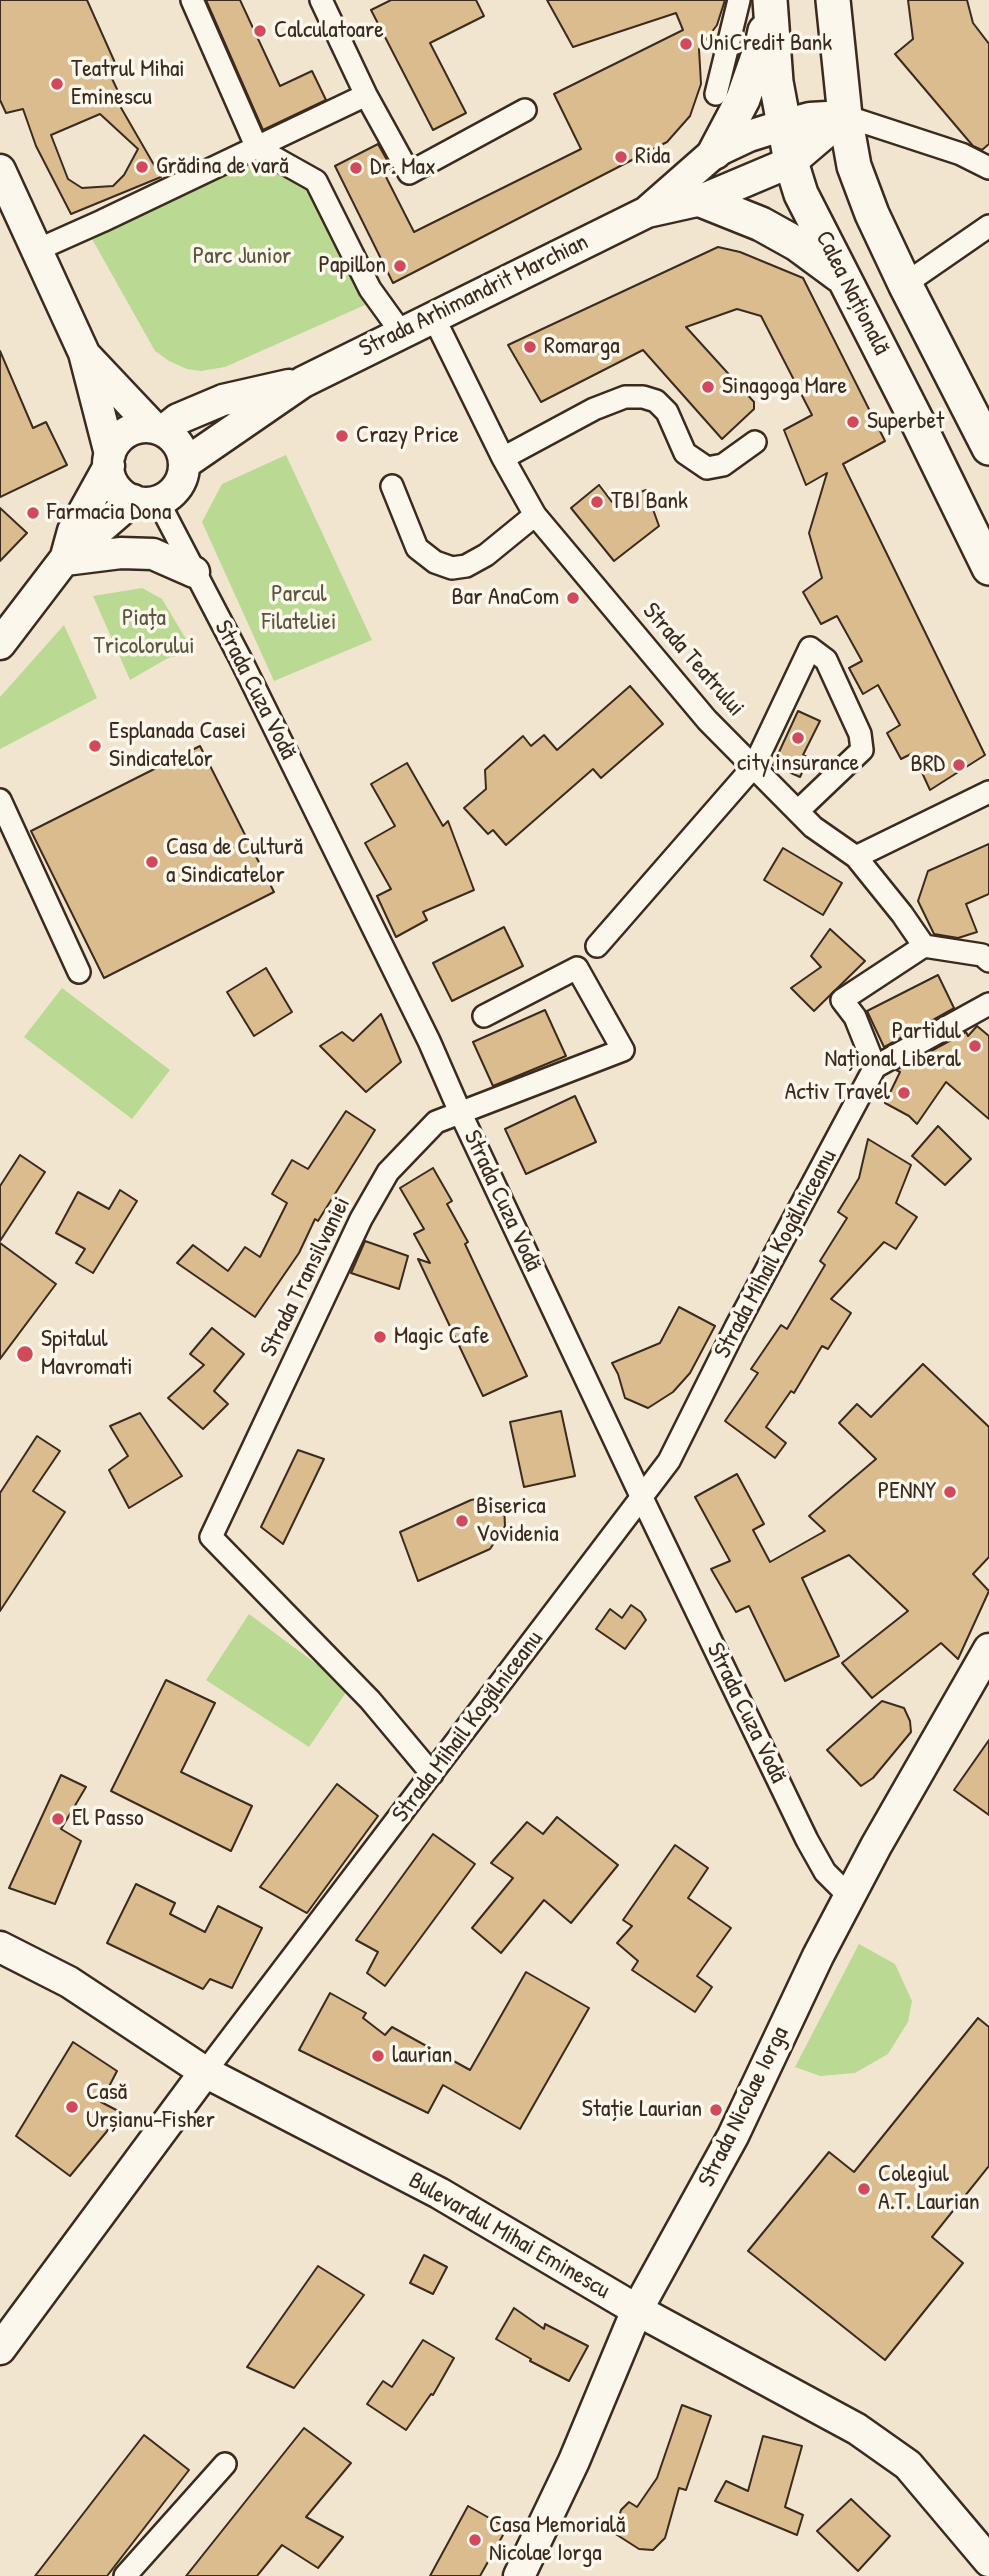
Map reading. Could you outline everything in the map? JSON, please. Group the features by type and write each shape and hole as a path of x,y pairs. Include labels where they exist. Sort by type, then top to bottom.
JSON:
{"main road":[{"path":"833,0 845,116 854,166 872,214 905,284 989,448"},
{"path":"715,152 743,99 762,45 759,1"},
{"name":"Calea Națională","path":"759,1 791,162 801,194 989,568"},
{"name":"Strada Arhimandrit Marchian","path":"647,212 715,152 749,135 810,118 845,116"},
{"name":"Strada Arhimandrit Marchian","path":"184,464 303,382 647,212 701,200 791,162 845,116"},
{"path":"0,170 84,353 116,487 146,501"},
{"path":"701,200 761,224 797,244 845,280"},
{"path":"5,627 65,560 146,501 169,495 183,476 184,464 179,445 158,430 84,353"},
{"name":"Strada Arhimandrit Marchian","path":"158,430 223,400 303,382"},
{"path":"65,560 73,531 123,436 132,430 158,430"},
{"path":"65,560 121,553 153,554 194,572"},
{"name":"Strada Nicolae Iorga","path":"519,2576 574,2461 637,2311 733,2136 849,1896 989,1649"},
{"name":"Bulevardul Mihai Eminescu","path":"0,1947 69,1982 205,2072 439,2193 637,2311 858,2429 908,2465 989,2561"},
{"name":"Strada Mihail Kogălniceanu","path":"0,2349 205,2072"}],"street":[{"path":"192,0 257,148 316,181 370,289 401,332"},
{"path":"321,0 366,95 409,173 525,110"},
{"path":"716,94 759,1"},
{"path":"37,250 366,95"},
{"path":"845,116 961,153 989,168"},
{"path":"905,284 989,226"},
{"name":"Strada Teatrului","path":"433,316 503,458 535,515 707,720 813,827 856,857 902,914 923,946"},
{"path":"503,458 594,410 625,397 643,397 656,401 667,412 685,453 707,468 723,465 755,442"},
{"path":"392,486 417,548 435,562 452,568 466,566 486,555 535,515"},
{"name":"Strada Cuza Vodă","path":"146,501 194,572 240,658 423,1028 642,1498 807,1840 825,1872 849,1896"},
{"path":"597,946 754,765 810,648 826,660 860,734 862,750 798,811"},
{"path":"856,857 989,792"},
{"path":"0,800 79,972"},
{"path":"989,961 982,955 923,946 842,1000 855,1017 875,1067 989,1004"},
{"name":"Strada Transilvaniei","path":"432,1774 370,1700 211,1537 361,1219 388,1172 436,1122 623,1049 577,968 484,1016"},
{"name":"Strada Mihail Kogălniceanu","path":"205,2072 668,1461 736,1326 875,1067"},
{"path":"125,2576 225,2464"}],"green space":[{"name":"Parc Junior","path":"257,148 316,181 374,301 225,367 201,371 187,369 155,351 87,230"},
{"name":"Parcul Filateliei","path":"286,455 372,640 274,681 202,522 222,484"},
{"name":"Piața Tricolorului","path":"142,588 162,599 192,649 168,658 130,680 93,596"},
{"name":"Piața Tricolorului","path":"64,625 97,698 0,749 0,697"},
{"path":"62,988 170,1070 132,1119 24,1037"},
{"path":"249,1614 349,1688 309,1747 206,1680"},
{"path":"859,1944 895,1964 912,2001 908,2022 888,2054 855,2073 820,2076 795,2067"}],"building":[{"name":"Teatrul Mihai Eminescu","path":"0,0 87,0 116,65 107,68 124,104 120,106 161,177 71,214 36,146 23,109 6,113 0,100","holes":["100,114 138,149 124,175 113,186 82,188 68,179 51,135"]},
{"path":"206,0 240,0 280,86 312,71 326,100 263,130"},
{"path":"391,0 476,0 484,16 430,43 466,113 433,130 371,10"},
{"path":"547,0 725,0 717,25 699,49 701,84 690,116 667,142 393,283 335,166 378,144 392,169 384,173 414,232 581,149 554,94 683,30 676,13 573,47"},
{"path":"908,0 967,0 973,23 989,44 989,144 982,150 973,146 895,54 913,39"},
{"path":"718,247 740,252 803,278 885,441 843,464 985,755 930,790 913,753 901,759 887,733 900,725 878,685 863,694 849,668 862,661 837,616 821,624 803,592 822,578 809,533 827,473 806,485 784,430 812,415 761,316 737,309 686,327 754,402 754,409 722,439 643,350 541,402 508,345"},
{"path":"0,351 33,428 46,422 67,465 0,497"},
{"path":"599,485 612,502 646,490 659,526 614,561 571,508"},
{"path":"0,508 27,533 0,561"},
{"path":"630,686 663,724 601,778 593,769 506,845 493,830 488,834 464,808 486,789 485,770 523,736 531,746 544,735 557,750"},
{"name":"city insurance","path":"798,711 820,721 803,755 809,758 800,777 773,765"},
{"name":"Casa de Cultură a Sindicatelor","path":"200,746 274,892 104,978 31,831"},
{"path":"407,763 443,826 448,821 474,890 423,912 427,920 396,937 377,896 391,889 365,843 395,826 371,784"},
{"path":"989,844 989,894 966,904 977,932 958,938 934,934 918,901 928,871"},
{"path":"783,848 842,883 823,915 764,880"},
{"path":"504,927 523,966 452,1001 433,963"},
{"path":"830,929 865,961 814,1011 791,988 821,967 811,956"},
{"path":"266,968 292,1012 254,1036 227,992"},
{"path":"938,975 954,1008 884,1047 867,1011"},
{"path":"545,1010 566,1056 493,1086 473,1042"},
{"path":"381,1014 401,1062 366,1092 320,1046 342,1032 353,1041"},
{"path":"977,1026 989,1036 989,1119 946,1082 917,1124 909,1116 885,1103 900,1072 896,1070 966,1032 968,1036"},
{"path":"575,1096 596,1142 526,1174 505,1129"},
{"path":"346,1111 375,1130 318,1221 315,1219 299,1253 255,1317 177,1263 193,1245 228,1271 245,1247 260,1257 287,1203 272,1194 292,1160 308,1169"},
{"path":"938,1126 971,1159 945,1185 912,1156"},
{"path":"868,1139 911,1165 896,1203 917,1217 896,1249 884,1242 831,1299 851,1313 828,1349 822,1346 794,1393 791,1391 766,1427 786,1443 775,1458 725,1421 758,1373 751,1369 781,1325 787,1329 825,1265 820,1261 847,1218 838,1212 859,1178"},
{"path":"20,1155 45,1172 0,1241 0,1186"},
{"path":"433,1168 452,1201 447,1204 468,1242 465,1244 527,1376 483,1396 418,1259 430,1263 414,1234 424,1229 400,1188"},
{"path":"120,1190 137,1201 93,1273 76,1263 85,1249 56,1233 78,1192 109,1209"},
{"path":"365,1241 408,1256 399,1289 351,1273"},
{"path":"0,1243 56,1284 0,1359"},
{"path":"679,1307 715,1326 690,1373 673,1392 648,1408 625,1398 612,1363 660,1343"},
{"path":"212,1328 244,1354 214,1391 228,1404 203,1429 168,1398 204,1365 190,1354"},
{"path":"923,1364 989,1427 989,1557 973,1574 989,1591 958,1659 941,1643 872,1698 842,1663 908,1611 849,1555 802,1578 839,1656 785,1681 749,1606 736,1612 711,1569 730,1561 695,1497 737,1474 764,1524 753,1530 770,1562 825,1531 809,1516 876,1459 839,1423 857,1404 871,1417"},
{"path":"561,1411 575,1476 524,1487 510,1422"},
{"path":"140,1413 182,1476 129,1508 109,1470 128,1456 110,1426"},
{"path":"37,1436 60,1451 33,1491 65,1512 0,1611 0,1493"},
{"path":"298,1450 324,1459 283,1544 261,1527"},
{"path":"488,1497 504,1505 505,1526 490,1549 418,1581 400,1532 471,1500"},
{"path":"631,1605 641,1612 646,1620 625,1649 596,1629 610,1609 622,1618"},
{"path":"166,1680 215,1703 181,1772 252,1806 231,1851 111,1791"},
{"path":"882,1701 904,1708 910,1721 911,1732 873,1778 861,1786 827,1750"},
{"path":"989,1740 989,1815 954,1790"},
{"path":"61,1775 86,1787 61,1829 81,1841 55,1904 9,1888"},
{"path":"337,1784 378,1816 307,1913 260,1887"},
{"path":"557,1817 618,1865 571,1923 544,1900 501,1953 472,1928 513,1878 491,1863 527,1822 543,1834"},
{"path":"433,1834 475,1864 385,1986 367,1973 378,1952 356,1940"},
{"path":"675,1845 708,1868 688,1898 731,1928 697,1976 712,1987 695,2012 632,1970 638,1961 617,1943 632,1926 623,1920"},
{"path":"136,1884 175,1903 170,1914 205,1932 218,1906 262,1928 232,1988 210,1979 203,1989 107,1943"},
{"path":"526,1972 589,2008 520,2129 443,2085 428,2113 299,2050 330,1993 366,2013 363,2018 385,2035 392,2027 470,2070"},
{"path":"978,2018 989,2027 989,2166 932,2237 963,2263 885,2360 748,2251 829,2152 854,2172"},
{"name":"Casă Urșianu-Fisher","path":"73,2042 117,2071 101,2102 122,2113 70,2176 16,2136"},
{"path":"424,2255 447,2267 433,2294 410,2283"},
{"path":"318,2266 364,2295 294,2388 247,2367"},
{"path":"514,2308 544,2329 545,2324 588,2346 569,2381 530,2361 531,2359 496,2339"},
{"path":"423,2340 454,2358 433,2395 431,2394 406,2430 367,2404 383,2381 392,2387"},
{"path":"682,2405 711,2416 686,2490 679,2488 665,2538 653,2550 639,2549 614,2533 621,2510 629,2502 637,2507 657,2478"},
{"path":"304,2428 351,2463 306,2517 343,2537 318,2568 282,2545 257,2576 186,2576"},
{"path":"144,2435 189,2470 107,2576 35,2576"},
{"path":"763,2436 802,2446 785,2507 803,2515 797,2535 715,2501 726,2481 748,2491"},
{"path":"851,2499 890,2536 858,2571 817,2531"},
{"name":"Casa Memorială Nicolae Iorga","path":"468,2506 507,2528 480,2576 430,2576"}],"place":[{"name":"Calculatoare","path":"260,31"},
{"name":"UniCredit Bank","path":"686,44"},
{"name":"Teatrul Mihai Eminescu","path":"57,84"},
{"name":"Rida","path":"621,157"},
{"name":"Grădina de vară","path":"142,167"},
{"name":"Dr. Max","path":"356,168"},
{"name":"Papillon","path":"400,266"},
{"name":"Romarga","path":"530,347"},
{"name":"Sinagoga Mare","path":"708,387"},
{"name":"Superbet","path":"853,422"},
{"name":"Crazy Price","path":"342,436"},
{"name":"TBI Bank","path":"597,502"},
{"name":"Farmacia Dona","path":"33,513"},
{"name":"Bar AnaCom","path":"573,598"},
{"name":"city insurance","path":"798,738"},
{"name":"Esplanada Casei Sindicatelor","path":"95,746"},
{"name":"BRD","path":"959,765"},
{"name":"Casa de Cultură a Sindicatelor","path":"152,862"},
{"name":"Partidul Național Liberal","path":"975,1046"},
{"name":"Activ Travel","path":"904,1093"},
{"name":"Magic Cafe","path":"380,1337"},
{"name":"Spitalul Mavromati","path":"25,1354"},
{"name":"PENNY","path":"950,1492"},
{"name":"Biserica Vovidenia","path":"462,1521"},
{"name":"El Passo","path":"58,1819"},
{"name":"laurian","path":"378,2056"},
{"name":"Casă Urșianu-Fisher","path":"72,2107"},
{"name":"Stație Laurian","path":"716,2110"},
{"name":"Colegiul A.T. Laurian","path":"864,2189"},
{"name":"Casa Memorială Nicolae Iorga","path":"475,2540"}]}
